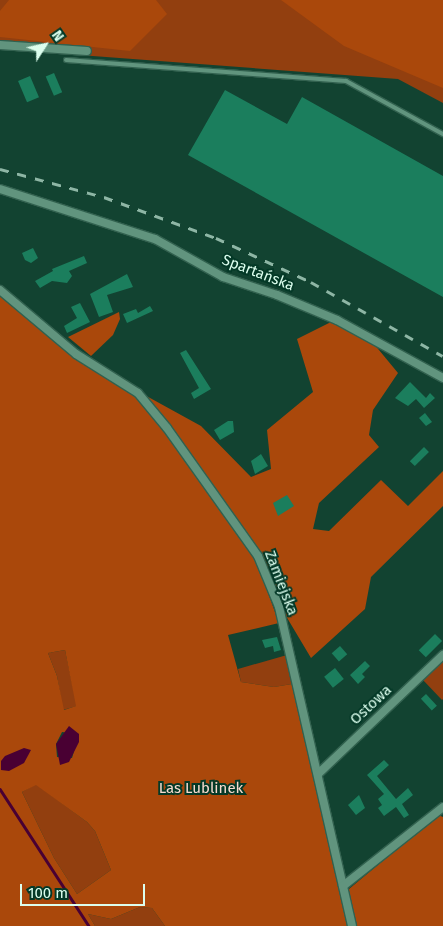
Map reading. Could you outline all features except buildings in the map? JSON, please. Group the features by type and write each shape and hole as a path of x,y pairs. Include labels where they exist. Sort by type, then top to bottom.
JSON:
{"street":[{"path":"0,45 87,51"},
{"name":"Spartańska","path":"0,189 155,239 222,277 277,294 337,320 443,378"},
{"name":"Zamiejska","path":"0,290 76,354 138,393 167,428 258,556 279,607 352,926"},
{"name":"Ostowa","path":"318,774 443,655"},
{"path":"343,886 443,807"}],"lane":[{"path":"66,60 346,81 443,134"}],"shaded area":[{"path":"0,0 443,0 443,103 398,79 66,54 0,43"},
{"path":"65,650 77,706 63,710 57,676 48,653"},
{"path":"287,655 292,684 274,687 241,682 238,669"},
{"path":"443,660 443,699 442,700 423,680"},
{"path":"69,726 79,734 79,742 69,762 60,765 56,744"},
{"path":"24,748 31,750 24,763 9,771 1,770 1,761 5,756"},
{"path":"36,784 87,822 95,831 111,870 77,894 54,858 22,792"},
{"path":"140,907 152,908 165,926 95,926 88,914 111,919"}],"green space":[{"path":"9,0 156,0 167,14 130,51 0,37 0,11"},
{"path":"281,0 443,0 443,88 344,46"},
{"name":"Las Lublinek","path":"0,292 136,395 166,428 255,557 279,623 228,635 241,682 274,687 292,684 340,882 349,889 438,815 443,817 443,926 165,926 152,908 140,907 111,919 88,914 95,926 0,926","holes":["65,650 76,706 64,710 57,676 48,653","62,732 79,734 72,758 57,757 56,744","36,785 87,822 95,831 111,870 77,894 54,858 22,792"]},
{"path":"119,312 120,319 113,335 91,356 68,337"},
{"path":"331,322 374,344 398,373 373,410 369,435 379,447 319,503 313,529 329,531 381,480 408,506 443,471 443,506 371,577 365,609 311,658 283,611 260,555 141,393 201,426 251,477 271,469 267,430 313,392 297,339"}],"waterway":[{"path":"0,789 89,926"}],"railway":[{"path":"0,169 104,197 216,238 311,282 443,356"}]}
